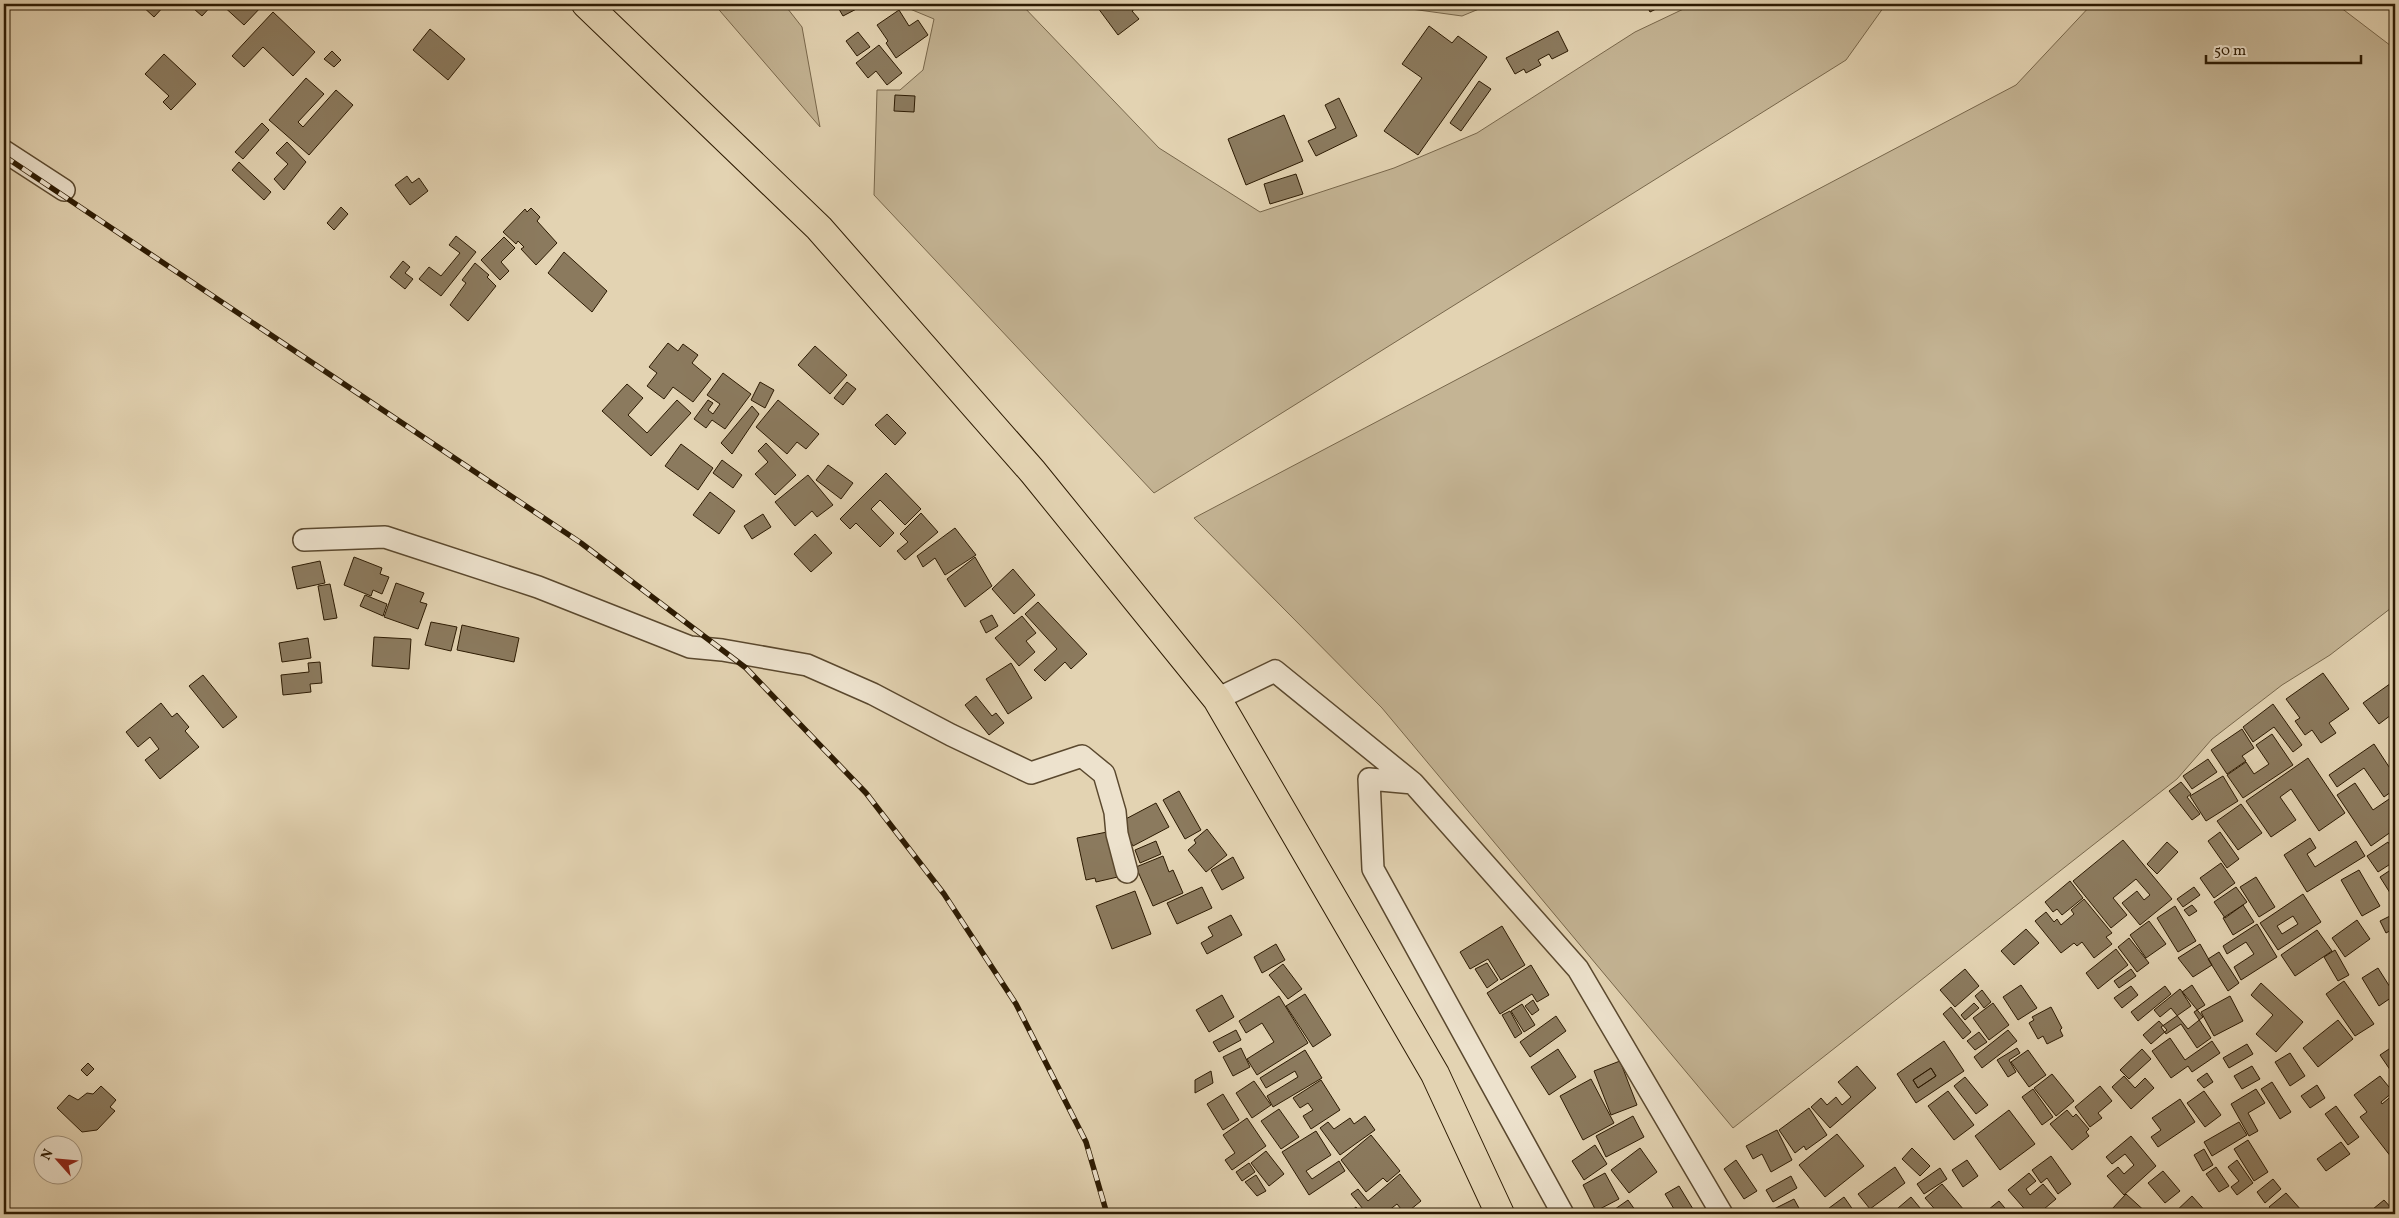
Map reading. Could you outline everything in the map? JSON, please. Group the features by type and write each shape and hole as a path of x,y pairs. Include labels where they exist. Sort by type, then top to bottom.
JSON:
{"highway":[{"path":"586,4 819,228 1033,472 1217,699 1435,1074 1500,1214"}],"street":[{"path":"4,151 64,190"},
{"path":"304,540 385,537 538,586 690,647 722,650 807,665 873,694 958,739 1031,773 1082,756 1104,774 1115,812 1117,834 1127,872"},
{"path":"1217,699 1275,671 1413,783 1578,969 1722,1214"},
{"path":"1413,783 1369,779 1373,870 1562,1214"}],"shaded area":[{"path":"714,4 784,4 802,27 820,127"},
{"path":"898,4 1021,4 1159,148 1260,212 1394,168 1477,133 1635,32 1694,4 1886,4 1846,60 1154,493 874,195 877,90 900,90 923,70 934,19"},
{"path":"1375,4 1491,4 1462,16"},
{"path":"2092,4 2336,4 2395,49 2395,605 2330,655 2282,685 2212,739 2177,779 1733,1128 1382,708 1194,518 2016,85"}],"building":[{"path":"140,4 166,4 154,17"},
{"path":"199,4 213,4 202,16 194,9"},
{"path":"221,4 264,4 244,25"},
{"path":"836,4 866,4 843,16"},
{"path":"1095,4 1134,4 1136,8 1132,11 1139,19 1118,35"},
{"path":"1646,4 1666,4 1650,12"},
{"path":"899,10 909,26 918,20 928,35 896,58 886,43 888,41 877,25"},
{"path":"273,12 315,52 293,76 263,47 244,67 232,56"},
{"path":"1429,26 1452,43 1458,36 1487,57 1418,155 1384,131 1422,78 1402,64"},
{"path":"430,29 465,59 448,80 413,50"},
{"path":"1558,31 1568,51 1552,59 1549,54 1538,60 1541,65 1526,73 1524,69 1515,74 1506,58"},
{"path":"858,32 870,47 857,56 846,41"},
{"path":"879,45 902,73 887,85 876,71 868,78 856,63"},
{"path":"332,51 341,60 334,67 324,59"},
{"path":"164,54 196,84 171,110 163,102 169,96 145,74"},
{"path":"306,78 324,94 298,122 303,127 336,90 353,105 309,155 269,120"},
{"path":"1479,81 1491,89 1461,131 1450,123"},
{"path":"895,95 915,96 914,112 894,111"},
{"path":"1339,98 1357,136 1316,156 1308,141 1336,128 1325,105"},
{"path":"1284,115 1303,161 1246,185 1228,139"},
{"path":"262,123 269,130 243,159 235,152"},
{"path":"287,142 306,162 284,190 274,179 288,164 276,153"},
{"path":"239,162 271,192 264,200 232,170"},
{"path":"1296,174 1303,194 1270,204 1264,184"},
{"path":"407,176 412,183 419,178 428,191 410,205 395,185"},
{"path":"341,207 348,214 334,230 327,223"},
{"path":"531,208 540,217 537,221 557,243 536,265 521,249 524,247 518,241 516,244 503,232 525,209 527,212"},
{"path":"456,236 476,252 441,296 419,279 429,267 441,276 460,253 449,245"},
{"path":"504,237 515,248 501,262 509,271 500,280 481,260"},
{"path":"564,252 607,291 592,312 548,273"},
{"path":"403,261 410,267 405,273 413,279 405,289 390,277"},
{"path":"475,263 489,275 487,277 496,286 468,321 450,305 466,283 462,280"},
{"path":"668,343 678,351 683,344 698,355 692,363 711,379 693,402 673,387 664,399 647,386 657,373 649,367"},
{"path":"815,346 847,375 830,394 798,365"},
{"path":"723,373 751,394 725,429 712,420 706,428 694,419 708,400 713,403 708,410 713,414 720,404 707,395"},
{"path":"760,382 774,390 765,408 751,400"},
{"path":"847,382 856,389 843,405 834,398"},
{"path":"627,384 643,398 628,415 647,433 677,400 691,413 651,456 602,411"},
{"path":"778,400 819,434 806,449 797,442 787,454 756,427"},
{"path":"752,406 759,414 732,454 721,443"},
{"path":"887,414 906,433 895,445 875,425"},
{"path":"766,443 796,475 775,495 755,474 768,462 758,451"},
{"path":"681,444 713,468 698,490 665,466"},
{"path":"722,460 742,475 733,488 713,473"},
{"path":"828,465 853,483 841,499 816,480"},
{"path":"886,473 921,509 905,525 880,500 871,509 894,533 880,547 856,523 850,529 840,519"},
{"path":"808,475 833,505 817,517 812,511 795,526 775,502"},
{"path":"710,492 735,511 719,534 693,515"},
{"path":"921,513 938,532 905,560 897,551 908,542 900,534"},
{"path":"763,514 771,527 752,539 744,526"},
{"path":"955,528 976,555 945,575 935,558 923,567 917,556"},
{"path":"815,534 832,553 811,572 794,554"},
{"path":"354,557 382,568 380,574 389,577 382,594 373,590 371,596 344,585"},
{"path":"975,557 992,586 965,607 947,579"},
{"path":"320,561 325,583 297,589 292,567"},
{"path":"1013,569 1035,595 1014,614 992,589"},
{"path":"396,583 424,593 420,602 427,604 418,629 384,617"},
{"path":"330,584 337,618 324,620 318,586"},
{"path":"365,595 387,604 383,616 360,606"},
{"path":"1038,602 1087,654 1071,669 1065,662 1045,681 1034,670 1057,649 1025,614"},
{"path":"992,615 998,626 986,633 980,621"},
{"path":"1022,616 1036,633 1026,641 1035,652 1019,666 995,638"},
{"path":"431,622 457,627 451,651 425,645"},
{"path":"462,625 519,638 514,662 457,650"},
{"path":"374,637 411,639 409,669 372,666"},
{"path":"308,638 311,658 282,662 279,643"},
{"path":"320,662 322,683 310,684 311,692 283,695 281,675 309,672 308,663"},
{"path":"1011,663 1032,698 1008,714 986,679"},
{"path":"2323,673 2349,709 2329,723 2336,733 2321,743 2312,730 2305,735 2295,721 2300,718 2286,699"},
{"path":"203,675 237,717 223,728 189,686"},
{"path":"2394,681 2395,712 2379,724 2363,703"},
{"path":"976,696 992,716 996,713 1004,723 989,735 965,705"},
{"path":"161,703 172,717 177,713 189,727 185,731 199,747 160,779 145,760 159,749 150,737 138,747 126,732"},
{"path":"2273,704 2302,745 2293,752 2274,727 2253,742 2243,727"},
{"path":"2242,729 2254,748 2242,756 2246,761 2227,774 2211,750"},
{"path":"2272,734 2293,765 2243,798 2227,775 2246,762 2254,774 2269,764 2256,745"},
{"path":"2374,744 2395,776 2395,789 2384,797 2364,768 2337,787 2329,775"},
{"path":"2308,758 2345,813 2319,831 2291,789 2280,797 2296,820 2271,837 2246,801"},
{"path":"2208,759 2217,772 2192,789 2183,776"},
{"path":"2223,776 2238,801 2206,821 2190,796"},
{"path":"2181,782 2191,794 2187,797 2200,814 2192,820 2169,791"},
{"path":"2355,783 2373,810 2395,795 2395,829 2371,846 2337,795"},
{"path":"1179,791 1201,830 1185,839 1163,800"},
{"path":"1156,803 1169,827 1133,846 1120,822"},
{"path":"2241,804 2262,833 2238,850 2217,821"},
{"path":"1207,829 1227,855 1206,872 1188,850 1196,843 1194,840"},
{"path":"1107,832 1122,876 1096,882 1095,878 1086,880 1077,838"},
{"path":"2220,832 2239,859 2227,868 2208,841"},
{"path":"2310,838 2316,848 2307,854 2315,867 2356,841 2365,856 2307,892 2284,855"},
{"path":"2123,840 2172,899 2140,925 2122,903 2137,891 2144,900 2150,895 2136,879 2113,898 2127,915 2111,928 2073,881"},
{"path":"1156,841 1161,854 1140,863 1135,850"},
{"path":"2167,842 2178,852 2157,874 2147,864"},
{"path":"2388,842 2395,854 2395,861 2378,872 2367,856"},
{"path":"1163,856 1169,872 1173,870 1183,893 1153,906 1136,867"},
{"path":"1233,857 1244,878 1222,890 1211,870"},
{"path":"2221,863 2235,883 2214,898 2200,878"},
{"path":"2359,870 2380,906 2362,916 2341,880"},
{"path":"2389,871 2395,880 2395,894 2392,896 2380,877"},
{"path":"2256,877 2275,907 2259,917 2240,887"},
{"path":"2070,881 2083,898 2062,915 2057,909 2053,912 2045,902"},
{"path":"1202,887 1212,908 1177,924 1167,903"},
{"path":"2194,887 2200,895 2183,907 2177,899"},
{"path":"2236,887 2247,902 2225,918 2214,902"},
{"path":"1135,891 1151,934 1112,949 1096,906"},
{"path":"2303,894 2321,922 2278,950 2260,923"},
{"path":"2084,899 2112,933 2106,937 2112,944 2094,958 2082,942 2077,946 2074,943 2061,953 2035,921 2046,912 2054,922 2057,919 2061,925 2074,914 2071,910"},
{"path":"2192,905 2197,911 2189,916 2184,910"},
{"path":"2243,905 2254,922 2233,935 2223,918"},
{"path":"2175,906 2196,941 2178,952 2157,918"},
{"path":"1231,915 1242,935 1207,954 1201,943 1213,936 1208,927"},
{"path":"2392,915 2395,928 2386,933 2380,921"},
{"path":"2293,916 2298,924 2282,934 2277,926"},
{"path":"2357,920 2370,939 2345,957 2332,938"},
{"path":"2149,921 2166,944 2146,958 2130,935"},
{"path":"2257,924 2277,957 2241,980 2234,967 2254,954 2246,942 2227,954 2223,946"},
{"path":"1502,926 1525,965 1501,980 1488,959 1470,969 1460,952"},
{"path":"2026,929 2039,943 2014,965 2001,951"},
{"path":"2317,930 2332,951 2295,976 2281,955"},
{"path":"2129,938 2149,963 2137,972 2118,947"},
{"path":"1276,944 1285,960 1262,973 1254,957"},
{"path":"2200,944 2212,965 2193,977 2178,958"},
{"path":"2116,949 2128,965 2098,989 2086,973"},
{"path":"2335,950 2349,975 2338,981 2324,957"},
{"path":"2219,952 2239,983 2228,991 2208,959"},
{"path":"1487,963 1498,980 1487,988 1475,969"},
{"path":"1283,964 1302,989 1288,999 1269,975"},
{"path":"1531,965 1549,995 1537,1002 1532,994 1500,1014 1487,993"},
{"path":"2378,968 2395,995 2379,1006 2362,978"},
{"path":"1965,969 1979,986 1955,1007 1940,990"},
{"path":"2131,969 2136,976 2119,988 2114,981"},
{"path":"2344,981 2374,1024 2355,1036 2326,994"},
{"path":"2261,983 2303,1022 2276,1052 2256,1034 2273,1015 2251,995"},
{"path":"2021,985 2037,1008 2018,1020 2003,997"},
{"path":"2192,985 2205,1005 2194,1012 2211,1038 2197,1048 2181,1024 2166,1034 2161,1027 2191,1006 2182,992"},
{"path":"2131,986 2138,995 2122,1008 2114,998"},
{"path":"2165,986 2171,994 2138,1021 2131,1012"},
{"path":"2180,989 2203,1017 2188,1029 2171,1008 2160,1017 2154,1010"},
{"path":"1982,990 1991,1002 1984,1008 1975,996"},
{"path":"1305,994 1331,1035 1313,1047 1286,1006"},
{"path":"1222,995 1234,1017 1209,1032 1196,1010"},
{"path":"1279,996 1308,1043 1257,1075 1247,1059 1274,1042 1262,1023 1246,1033 1239,1021"},
{"path":"2230,996 2243,1021 2214,1036 2201,1012"},
{"path":"1533,1000 1539,1010 1532,1015 1525,1006"},
{"path":"1974,1003 1979,1008 1965,1020 1961,1015"},
{"path":"1993,1003 2009,1025 1989,1040 1973,1018"},
{"path":"1522,1004 1535,1025 1524,1032 1511,1011"},
{"path":"1951,1007 1971,1032 1963,1039 1943,1014"},
{"path":"2051,1007 2062,1028 2060,1030 2063,1036 2047,1044 2043,1036 2038,1039 2029,1023 2034,1020 2032,1017"},
{"path":"1510,1011 1522,1033 1515,1038 1502,1015"},
{"path":"1556,1016 1566,1031 1530,1057 1520,1042"},
{"path":"2338,1020 2353,1039 2318,1067 2303,1048"},
{"path":"2159,1021 2167,1030 2151,1044 2143,1035"},
{"path":"1236,1030 1241,1040 1219,1052 1213,1042"},
{"path":"2008,1030 2017,1041 1982,1068 1974,1057"},
{"path":"1979,1032 1987,1042 1975,1050 1967,1041"},
{"path":"2170,1038 2185,1060 2212,1041 2220,1053 2192,1072 2188,1066 2171,1078 2152,1051"},
{"path":"1944,1041 1964,1071 1916,1103 1897,1074","holes":["1931,1068 1936,1076 1918,1088 1913,1080"]},
{"path":"2247,1044 2253,1054 2229,1068 2223,1058"},
{"path":"2395,1045 2395,1077 2380,1055"},
{"path":"1241,1048 1250,1067 1233,1076 1223,1057"},
{"path":"2017,1048 2020,1053 2009,1060 2016,1072 2008,1077 1997,1060"},
{"path":"1558,1049 1576,1077 1549,1095 1531,1067"},
{"path":"2142,1049 2151,1059 2129,1079 2120,1070"},
{"path":"1305,1050 1322,1078 1273,1107 1267,1096 1298,1077 1295,1071 1266,1088 1260,1078"},
{"path":"2028,1050 2046,1075 2029,1087 2011,1062"},
{"path":"2290,1053 2305,1076 2290,1086 2275,1062"},
{"path":"1620,1061 1637,1105 1611,1115 1594,1071"},
{"path":"88,1063 94,1069 87,1076 81,1070"},
{"path":"1857,1066 1876,1088 1830,1128 1811,1107 1821,1098 1827,1105 1836,1097 1842,1105 1851,1097 1838,1082"},
{"path":"2252,1066 2260,1079 2242,1089 2234,1076"},
{"path":"1931,1068 1936,1076 1918,1088 1913,1080"},
{"path":"1211,1071 1213,1083 1195,1093 1195,1080"},
{"path":"2207,1073 2213,1082 2204,1088 2197,1080"},
{"path":"2052,1074 2074,1101 2056,1116 2034,1088"},
{"path":"2124,1076 2135,1088 2145,1078 2154,1088 2131,1109 2112,1087"},
{"path":"2380,1076 2393,1092 2381,1102 2382,1104 2395,1093 2395,1112 2392,1114 2395,1118 2395,1162 2360,1117 2367,1112 2354,1095"},
{"path":"1965,1077 1988,1105 1976,1114 1954,1086"},
{"path":"1591,1079 1614,1123 1583,1140 1560,1096"},
{"path":"1321,1080 1340,1110 1311,1129 1303,1116 1313,1110 1308,1103 1300,1108 1293,1098"},
{"path":"1254,1081 1271,1105 1252,1118 1236,1093"},
{"path":"2272,1082 2291,1112 2280,1119 2261,1089"},
{"path":"2317,1085 2325,1098 2310,1108 2301,1096"},
{"path":"101,1086 116,1100 110,1107 115,1111 97,1130 82,1132 57,1108 69,1095 78,1100 87,1093 93,1094"},
{"path":"2100,1086 2112,1101 2098,1113 2102,1118 2090,1127 2075,1107"},
{"path":"2033,1089 2053,1117 2042,1125 2022,1097"},
{"path":"2256,1089 2265,1103 2248,1113 2258,1131 2249,1136 2231,1104"},
{"path":"1948,1091 1974,1125 1954,1140 1928,1106"},
{"path":"2204,1091 2221,1115 2205,1127 2187,1103"},
{"path":"1223,1094 1239,1120 1223,1130 1207,1104"},
{"path":"2180,1099 2195,1122 2158,1147 2151,1137 2161,1130 2152,1118"},
{"path":"2336,1106 2359,1137 2348,1145 2325,1114"},
{"path":"1809,1108 1827,1135 1806,1150 1804,1146 1795,1153 1779,1130"},
{"path":"1279,1109 1299,1137 1281,1149 1261,1121"},
{"path":"2009,1110 2035,1144 2000,1170 1975,1136"},
{"path":"2067,1110 2073,1117 2076,1114 2089,1129 2086,1132 2089,1136 2072,1150 2050,1124"},
{"path":"1365,1116 1375,1130 1340,1155 1320,1128 1328,1122 1334,1129 1350,1118 1354,1124"},
{"path":"1633,1116 1644,1137 1606,1157 1596,1136"},
{"path":"1247,1118 1266,1146 1232,1170 1225,1160 1235,1153 1223,1135"},
{"path":"2239,1122 2247,1135 2212,1156 2204,1142"},
{"path":"1777,1130 1792,1160 1771,1172 1762,1154 1753,1159 1746,1146"},
{"path":"1316,1131 1331,1155 1306,1171 1312,1179 1339,1161 1345,1171 1309,1195 1282,1152"},
{"path":"1837,1134 1864,1166 1825,1197 1799,1165"},
{"path":"1371,1135 1400,1171 1387,1182 1383,1178 1366,1192 1341,1160"},
{"path":"2131,1136 2156,1166 2124,1195 2107,1176 2118,1167 2124,1174 2134,1165 2125,1154 2112,1164 2106,1157"},
{"path":"2248,1140 2268,1172 2254,1181 2234,1149"},
{"path":"2341,1142 2350,1154 2326,1171 2317,1159"},
{"path":"1595,1145 1607,1164 1584,1180 1572,1161"},
{"path":"1640,1148 1657,1172 1629,1193 1611,1170"},
{"path":"1912,1148 1930,1166 1920,1176 1902,1159"},
{"path":"2204,1149 2213,1165 2203,1171 2194,1155"},
{"path":"1266,1151 1284,1174 1269,1186 1251,1163"},
{"path":"2051,1156 2071,1184 2058,1194 2047,1178 2041,1183 2032,1170"},
{"path":"1736,1160 1757,1191 1744,1199 1724,1169"},
{"path":"1967,1160 1978,1176 1963,1187 1952,1170"},
{"path":"2237,1160 2253,1183 2237,1195 2231,1187 2239,1181 2228,1167"},
{"path":"1249,1163 1255,1172 1242,1181 1236,1172"},
{"path":"1895,1167 1905,1183 1870,1209 1858,1194"},
{"path":"2216,1167 2229,1186 2219,1192 2206,1174"},
{"path":"1940,1168 1947,1179 1924,1194 1917,1184"},
{"path":"2163,1171 2180,1191 2165,1203 2148,1183"},
{"path":"1605,1173 1619,1199 1596,1211 1583,1185"},
{"path":"2029,1173 2036,1181 2026,1189 2030,1195 2043,1184 2056,1199 2038,1214 2029,1214 2008,1190"},
{"path":"1400,1174 1421,1201 1405,1214 1397,1204 1384,1214 1367,1214 1351,1194 1358,1189 1368,1201"},
{"path":"1256,1175 1266,1191 1257,1196 1245,1182"},
{"path":"1791,1176 1797,1188 1773,1202 1766,1190"},
{"path":"2273,1179 2281,1189 2265,1203 2257,1192"},
{"path":"1942,1184 1964,1210 1959,1214 1939,1214 1925,1198"},
{"path":"1679,1186 1696,1214 1677,1214 1665,1194"},
{"path":"2286,1193 2302,1211 2299,1214 2276,1214 2269,1207"},
{"path":"2126,1194 2148,1214 2117,1214 2112,1209"},
{"path":"2192,1196 2208,1214 2173,1214"},
{"path":"1844,1197 1856,1214 1821,1214"},
{"path":"1911,1197 1925,1214 1891,1214"},
{"path":"1794,1199 1800,1210 1791,1214 1776,1214 1774,1209"},
{"path":"1628,1200 1638,1214 1608,1214"},
{"path":"2384,1200 2393,1210 2395,1208 2395,1214 2377,1214 2373,1209"},
{"path":"1999,1201 2010,1214 1983,1214"},
{"path":"1356,1207 1362,1214 1347,1214"}],"railway":[{"path":"4,156 581,543 746,668 866,793 944,894 1016,1004 1086,1142 1107,1214"}]}
